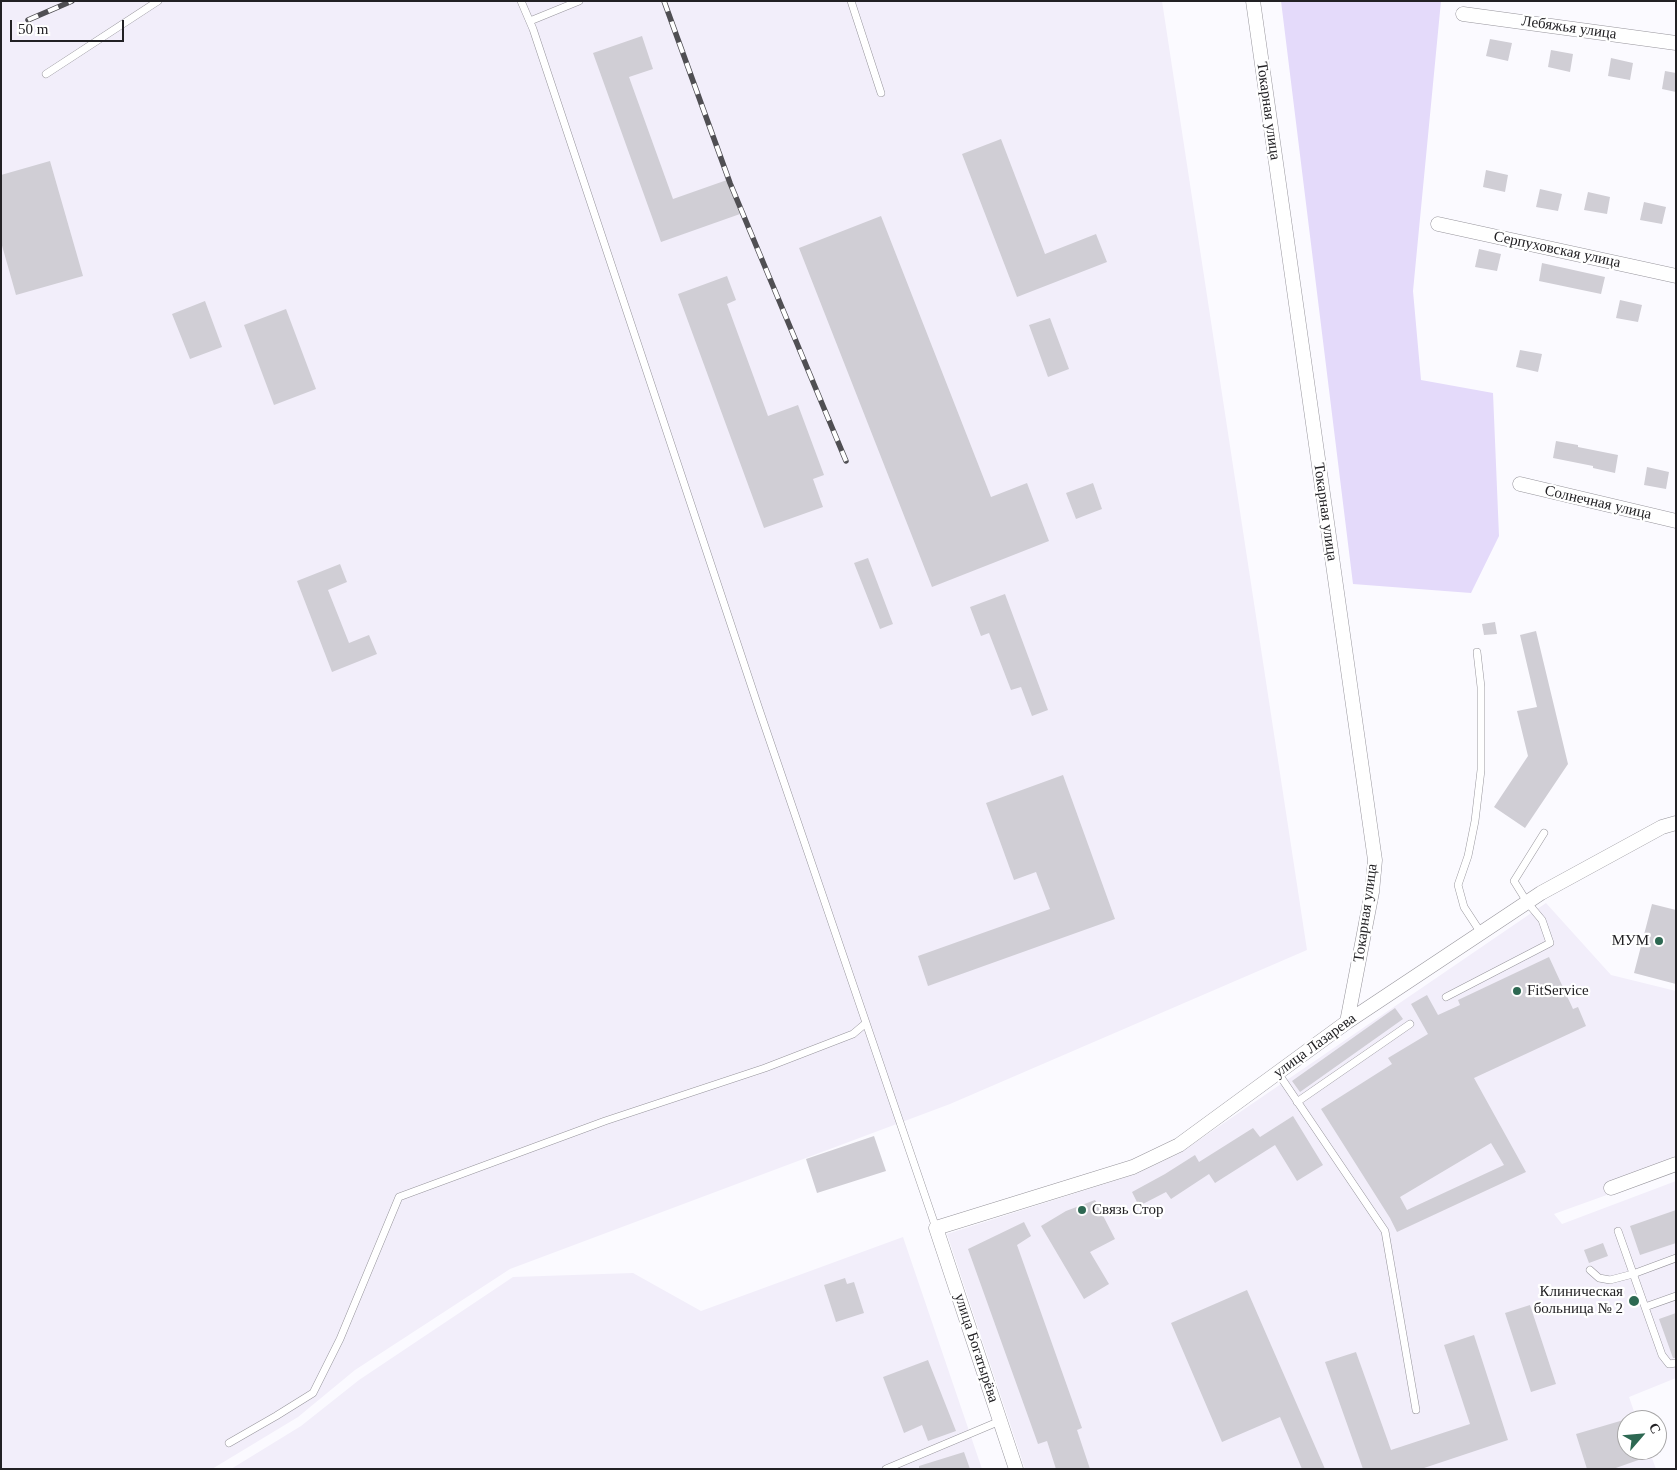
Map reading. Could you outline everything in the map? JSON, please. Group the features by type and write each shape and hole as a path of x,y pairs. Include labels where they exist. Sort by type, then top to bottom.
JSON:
{"street":[{"name":"Токарная улица","path":"1253,1 1374,860 1372,892 1348,1022"},
{"name":"Лебяжья улица","path":"1462,14 1676,43"},
{"name":"Серпуховская улица","path":"1438,224 1676,276"},
{"name":"Солнечная улица","path":"1520,484 1676,521"},
{"name":"улица Лазарева","path":"936,1228 1133,1167 1179,1145 1348,1022 1541,892 1662,827 1676,823"},
{"path":"1610,1188 1676,1164"},
{"name":"улица Богатырёва","path":"936,1228 1016,1469"}],"lane":[{"path":"46,74 158,1"},
{"path":"521,1 530,21 759,709 936,1228"},
{"path":"530,21 579,1"},
{"path":"851,1 881,93"},
{"path":"1477,652 1480,687 1481,770 1475,821 1468,856 1458,885 1464,907 1481,933"},
{"path":"1446,997 1550,943 1542,920 1527,902 1514,881 1544,833"},
{"path":"229,1442 314,1393 340,1339 399,1196 605,1122 765,1068 853,1034 866,1023"},
{"path":"1298,1102 1410,1024"},
{"path":"1278,1073 1385,1232 1416,1410"},
{"path":"1618,1231 1662,1355 1669,1364 1676,1363"},
{"path":"1590,1270 1599,1278 1610,1280 1633,1274 1676,1258"},
{"path":"1645,1307 1676,1296"},
{"path":"886,1469 1000,1421"}],"shaded area":[{"path":"1,1 1162,1 1307,950 950,1104 510,1269 355,1370 298,1417 212,1469 1,1469"},
{"path":"1281,1 1441,1 1413,291 1421,380 1493,393 1499,536 1471,593 1353,584"},
{"path":"1546,903 1611,975 1676,991 1676,1170 1554,1214 1562,1224 1676,1181 1676,1378 1629,1397 1634,1410 1617,1410 1617,1460 1653,1460 1656,1469 1025,1469 947,1234 1136,1174 1180,1153"},
{"path":"903,1237 982,1469 231,1469 301,1426 359,1380 513,1277 633,1273 701,1311"}],"building":[{"path":"642,36 653,69 629,77 673,199 727,180 740,214 661,242 593,53"},
{"path":"1490,39 1512,43 1508,61 1486,56"},
{"path":"1551,50 1573,54 1570,72 1548,67"},
{"path":"1611,58 1633,63 1630,80 1608,76"},
{"path":"1665,71 1676,73 1676,92 1662,89"},
{"path":"1001,139 1045,254 1096,234 1107,262 1017,297 962,154"},
{"path":"50,161 83,276 16,295 1,242 1,175"},
{"path":"1486,170 1508,175 1505,192 1483,187"},
{"path":"1540,189 1562,194 1558,211 1536,207"},
{"path":"1588,192 1610,197 1607,214 1584,210"},
{"path":"1644,202 1666,207 1662,224 1640,220"},
{"path":"881,216 991,497 1027,483 1049,541 932,587 799,248"},
{"path":"1479,249 1501,254 1497,271 1475,267"},
{"path":"1542,263 1605,277 1601,294 1539,281"},
{"path":"727,276 736,300 727,304 768,416 798,405 824,475 813,479 823,507 764,528 678,294"},
{"path":"1620,300 1642,305 1638,322 1616,318"},
{"path":"205,301 222,347 190,359 172,314"},
{"path":"286,309 316,389 274,405 244,325"},
{"path":"1050,318 1069,369 1048,377 1029,325"},
{"path":"1520,350 1542,354 1538,372 1516,367"},
{"path":"1556,441 1618,455 1615,473 1593,468 1593,466 1553,458"},
{"path":"1647,467 1669,472 1666,489 1644,485"},
{"path":"1093,483 1102,509 1076,519 1066,493"},
{"path":"868,558 893,624 880,629 854,563"},
{"path":"340,564 347,582 328,590 349,643 369,635 377,654 332,672 297,581"},
{"path":"1005,594 1048,710 1032,716 1021,687 1011,690 989,633 981,636 970,607"},
{"path":"1495,622 1497,634 1484,635 1482,624"},
{"path":"1536,631 1568,764 1525,828 1494,807 1528,756 1517,711 1537,707 1520,635"},
{"path":"1063,775 1115,919 928,986 918,956 1050,909 1036,872 1014,880 986,803"},
{"name":"МУМ","path":"1652,904 1676,910 1676,984 1634,973"},
{"path":"1549,957 1573,1009 1578,1007 1586,1026 1474,1078 1526,1172 1397,1232 1321,1109 1392,1064 1388,1058 1428,1034 1411,1004 1427,995 1438,1015 1460,1005 1458,1000","holes":["1491,1143 1504,1165 1407,1210 1400,1197"]},
{"path":"1395,1008 1403,1019 1300,1092 1292,1081"},
{"path":"1293,1116 1323,1165 1297,1181 1275,1145 1215,1183 1209,1174 1171,1199 1166,1192 1139,1206 1132,1192 1195,1155 1199,1162 1253,1128 1260,1137"},
{"path":"874,1136 886,1171 817,1193 806,1159"},
{"path":"1095,1200 1115,1239 1090,1252 1109,1284 1084,1299 1041,1226 1066,1211"},
{"path":"1676,1210 1676,1243 1640,1255 1630,1226"},
{"path":"1024,1222 1031,1236 1017,1245 1082,1428 1077,1430 1090,1469 1056,1469 1047,1441 1038,1444 968,1249"},
{"path":"1603,1243 1608,1256 1589,1263 1584,1250"},
{"path":"845,1278 847,1284 854,1282 864,1313 836,1322 824,1285"},
{"path":"1247,1290 1325,1469 1302,1469 1280,1417 1222,1442 1171,1323"},
{"path":"1530,1305 1556,1384 1531,1392 1505,1313"},
{"path":"1676,1313 1676,1358 1673,1358 1659,1319"},
{"path":"1474,1335 1508,1440 1421,1469 1363,1469 1325,1362 1356,1352 1391,1450 1470,1424 1444,1345"},
{"path":"928,1360 956,1431 928,1441 922,1425 904,1433 883,1377"},
{"path":"1617,1422 1617,1460 1638,1460 1613,1469 1587,1469 1576,1434"},
{"path":"964,1452 970,1469 919,1469 919,1466"}],"railway":[{"path":"28,20 72,1"},
{"path":"664,1 730,183 846,461"}],"place":[{"name":"МУМ","path":"1659,941"},
{"name":"FitService","path":"1517,991"},
{"name":"Связь Стор","path":"1082,1210"},
{"name":"Клиническая больница № 2","path":"1634,1301"}]}
